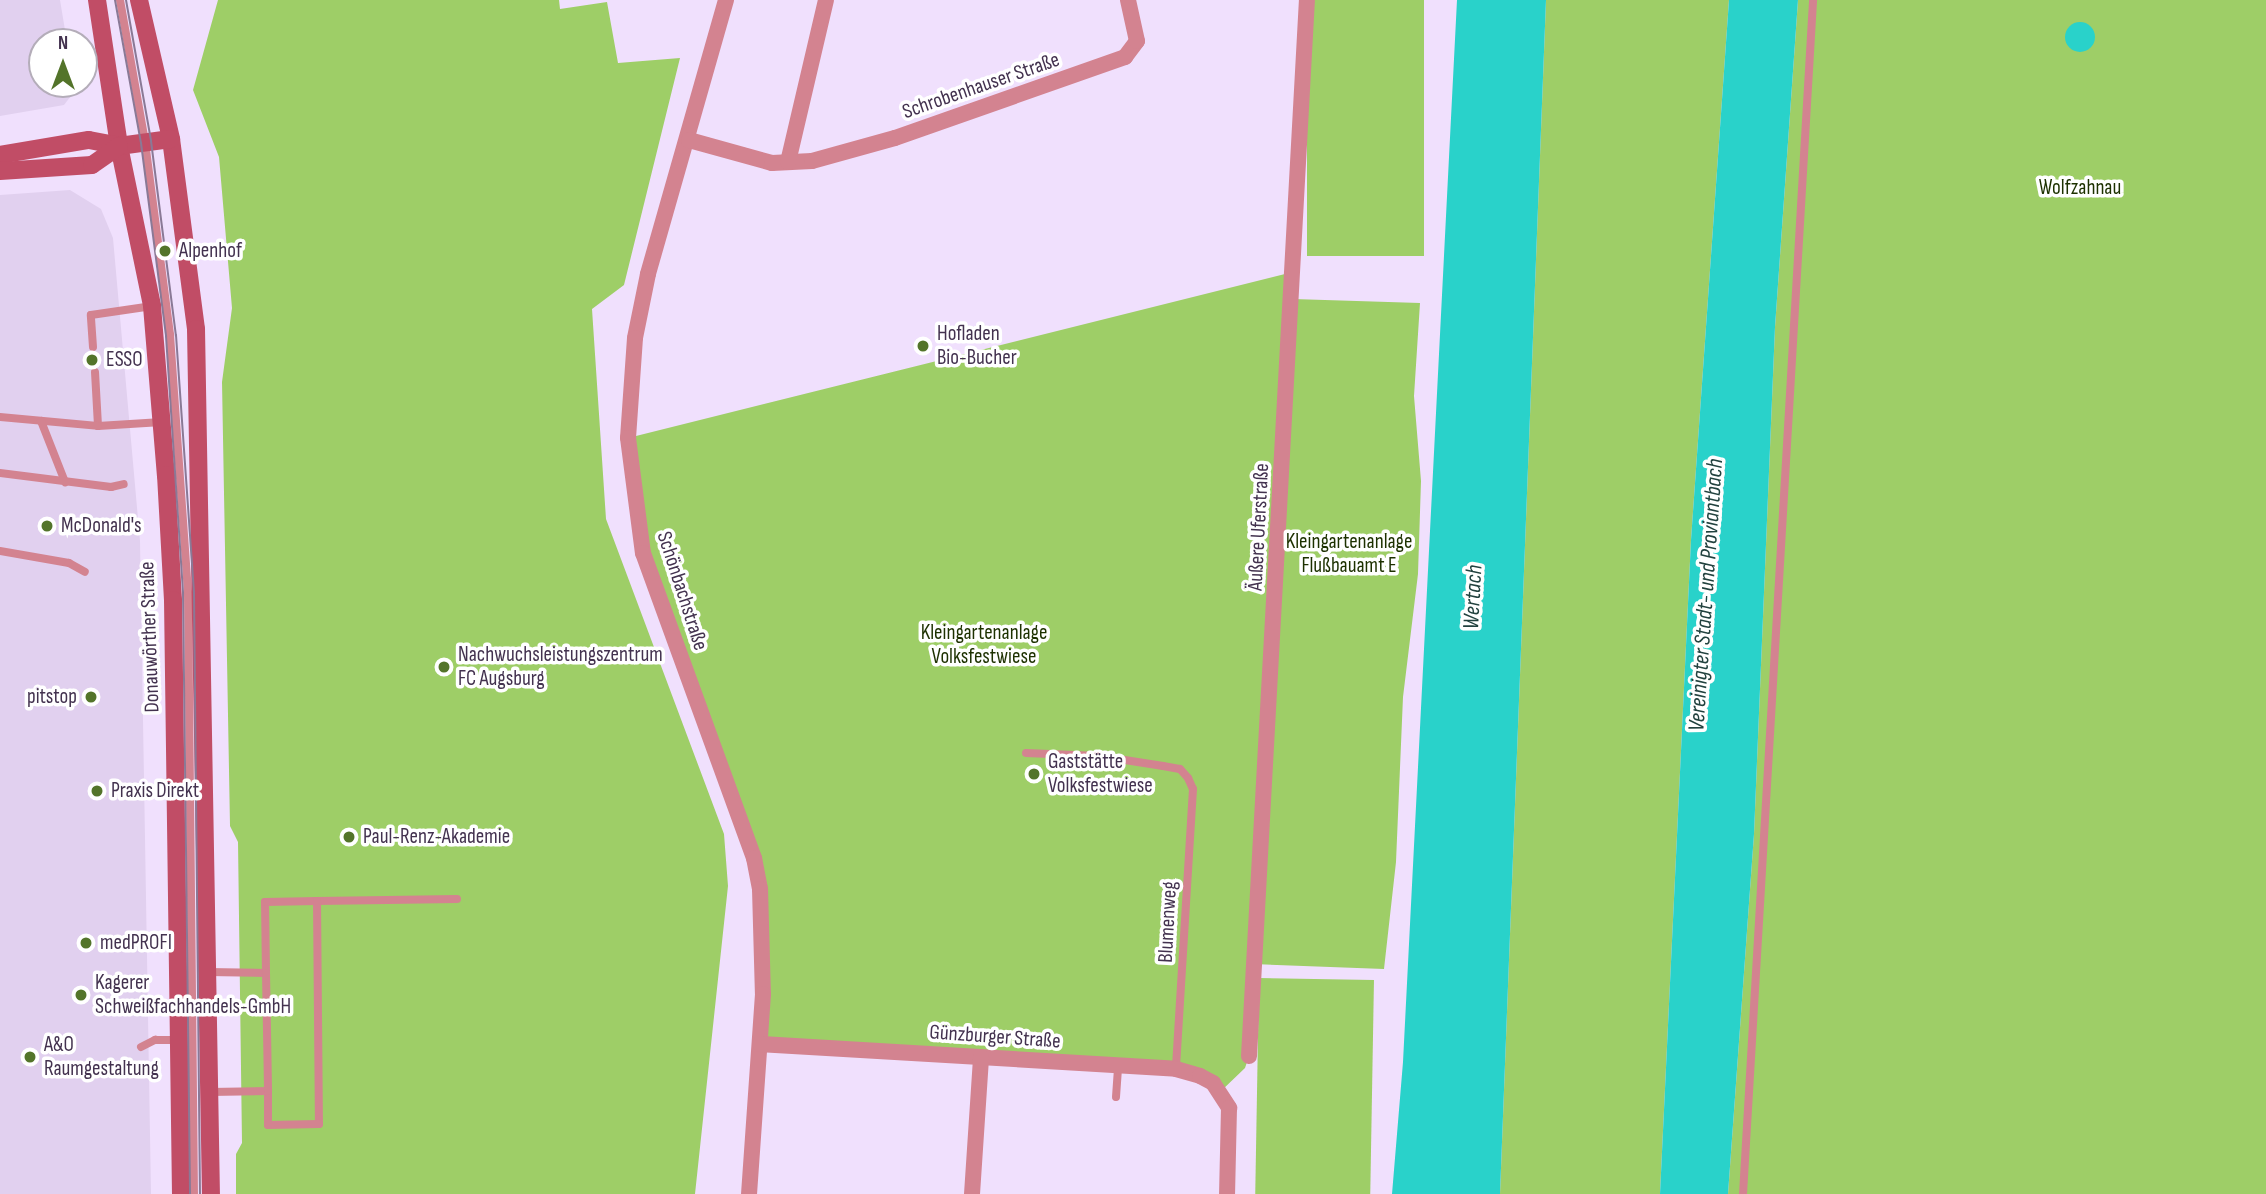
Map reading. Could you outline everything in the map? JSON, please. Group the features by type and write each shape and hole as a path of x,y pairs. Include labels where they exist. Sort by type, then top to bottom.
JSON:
{"main road":[{"name":"Donauwörther Straße","path":"97,0 118,146 152,306 162,422 172,582 181,1194"},
{"path":"139,0 171,139 196,330 211,1194"},
{"path":"0,155 89,139 118,146 171,139"},
{"path":"0,171 92,165 118,146"}],"street":[{"name":"Schönbachstraße","path":"726,0 638,325 628,438 643,553 754,858 760,889 761,1044 749,1194"},
{"path":"788,162 826,0"},
{"name":"Schrobenhauser Straße","path":"689,140 772,163 870,146 1125,57 1137,41 1128,0"},
{"name":"Äußere Uferstraße","path":"1249,1056 1307,0"},
{"name":"Günzburger Straße","path":"761,1044 1176,1069 1213,1083 1229,1108 1227,1194"},
{"path":"972,1194 981,1057"}],"lane":[{"path":"120,0 145,142 170,335 188,593 194,1194"},
{"path":"1743,1194 1813,0"},
{"path":"93,347 90,315 152,306"},
{"path":"95,372 98,426"},
{"path":"0,417 98,426 162,422"},
{"path":"41,421 65,482"},
{"path":"0,473 65,482 124,484"},
{"path":"0,551 69,562 86,572"},
{"name":"Blumenweg","path":"1026,753 1099,756 1180,768 1188,778 1193,789 1176,1069"},
{"path":"317,901 319,1124 268,1125 265,902 317,901 457,899"},
{"path":"208,972 266,973"},
{"path":"141,1047 155,1040 179,1040"},
{"path":"1116,1097 1118,1066"},
{"path":"210,1092 268,1091"}],"shaded area":[{"path":"0,0 60,0 65,28 28,28 28,98 69,98 64,105 0,116"},
{"path":"70,190 101,209 113,238 140,541 151,1194 0,1194 0,195"}],"green space":[{"name":"Nachwuchsleistungszentrum FC Augsburg","path":"218,0 559,0 560,9 607,2 618,63 680,58 624,285 592,309 606,519 724,834 728,886 695,1194 236,1194 236,1154 242,1143 238,842 230,826 222,382 232,308 219,157 193,90"},
{"path":"1307,0 1424,0 1424,256 1307,256"},
{"path":"1546,0 1729,0 1691,540 1660,1194 1500,1194"},
{"name":"Wolfzahnau","path":"1798,0 2266,0 2266,1194 1728,1194 1754,834 1775,327"},
{"name":"Kleingartenanlage Volksfestwiese","path":"1293,272 1293,299 1420,303 1414,396 1421,481 1418,574 1403,697 1396,862 1384,969 1253,964 1249,1056 1245,1068 1220,1092 1200,1076 760,1044 760,889 643,553 628,438"},
{"path":"1259,978 1374,980 1370,1194 1255,1194"}],"water":[{"name":"Wertach","path":"1457,0 1546,0 1500,1194 1392,1194 1403,1062"},
{"name":"Vereinigter Stadt- und Proviantbach","path":"1729,0 1798,0 1775,327 1754,834 1728,1194 1660,1194 1691,540"},
{"path":"2080,22 2091,26 2095,37 2091,48 2080,52 2069,48 2065,37 2069,26"}],"tram line":[{"path":"115,0 141,143 166,336 183,593 190,1194"},
{"path":"126,0 151,141 176,335 194,593 200,1194"}],"place":[{"name":"Alpenhof","path":"165,251"},
{"name":"Hofladen Bio-Bucher","path":"923,346"},
{"name":"ESSO","path":"92,360"},
{"name":"McDonald's","path":"47,526"},
{"name":"Nachwuchsleistungszentrum FC Augsburg","path":"444,667"},
{"name":"pitstop","path":"91,697"},
{"name":"Gaststätte Volksfestwiese","path":"1034,774"},
{"name":"Praxis Direkt","path":"97,791"},
{"name":"Paul-Renz-Akademie","path":"349,837"},
{"name":"medPROFI","path":"86,943"},
{"name":"Kagerer Schweißfachhandels-GmbH","path":"81,995"},
{"name":"A&O Raumgestaltung","path":"30,1057"}],"park label":[{"name":"Kleingartenanlage Flußbauamt E","path":"1349,554"}]}
